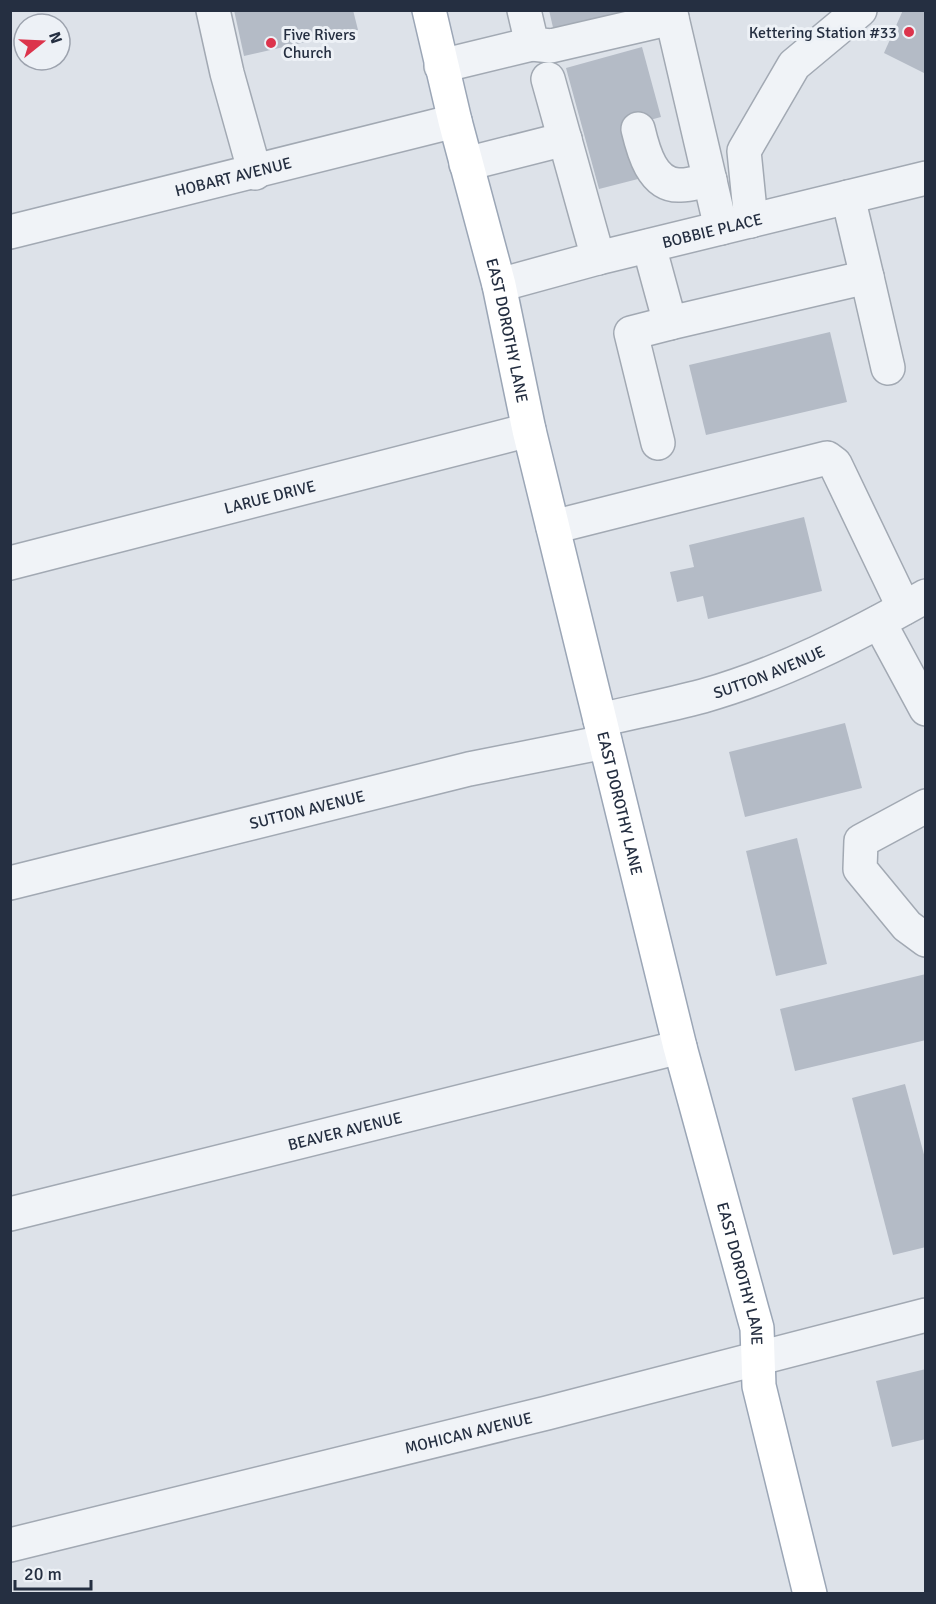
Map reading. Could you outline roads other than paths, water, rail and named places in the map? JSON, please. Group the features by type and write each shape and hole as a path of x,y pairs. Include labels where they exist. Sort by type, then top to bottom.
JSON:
{"main road":[{"name":"EAST DOROTHY LANE","path":"429,10 441,66 499,285 529,430 680,1047 757,1328 759,1386 810,1593"}],"street":[{"path":"213,10 226,73 255,172"},
{"path":"524,10 532,44"},
{"path":"736,225 744,151 794,65 860,10"},
{"path":"441,66 532,44 551,46 671,14 710,180 736,225"},
{"path":"548,79 598,258"},
{"name":"HOBART AVENUE","path":"10,232 455,121"},
{"path":"638,129 646,159 664,180 679,186 710,180"},
{"path":"466,164 565,139"},
{"name":"BOBBIE PLACE","path":"499,285 598,258 926,178"},
{"path":"848,197 888,368"},
{"path":"649,246 670,323"},
{"path":"658,443 631,333 867,277"},
{"name":"LARUE DRIVE","path":"10,563 529,430"},
{"path":"553,527 827,458 835,464 903,609 926,709"},
{"name":"SUTTON AVENUE","path":"10,883 469,769 602,731 752,679 903,609"},
{"path":"926,806 861,840 860,869 907,926 926,940"},
{"name":"BEAVER AVENUE","path":"10,1214 680,1047"},
{"name":"MOHICAN AVENUE","path":"10,1545 547,1413 926,1316"}],"place":[{"name":"Kettering Station #33","path":"909,32"},
{"name":"Five Rivers Church","path":"271,43"}]}
